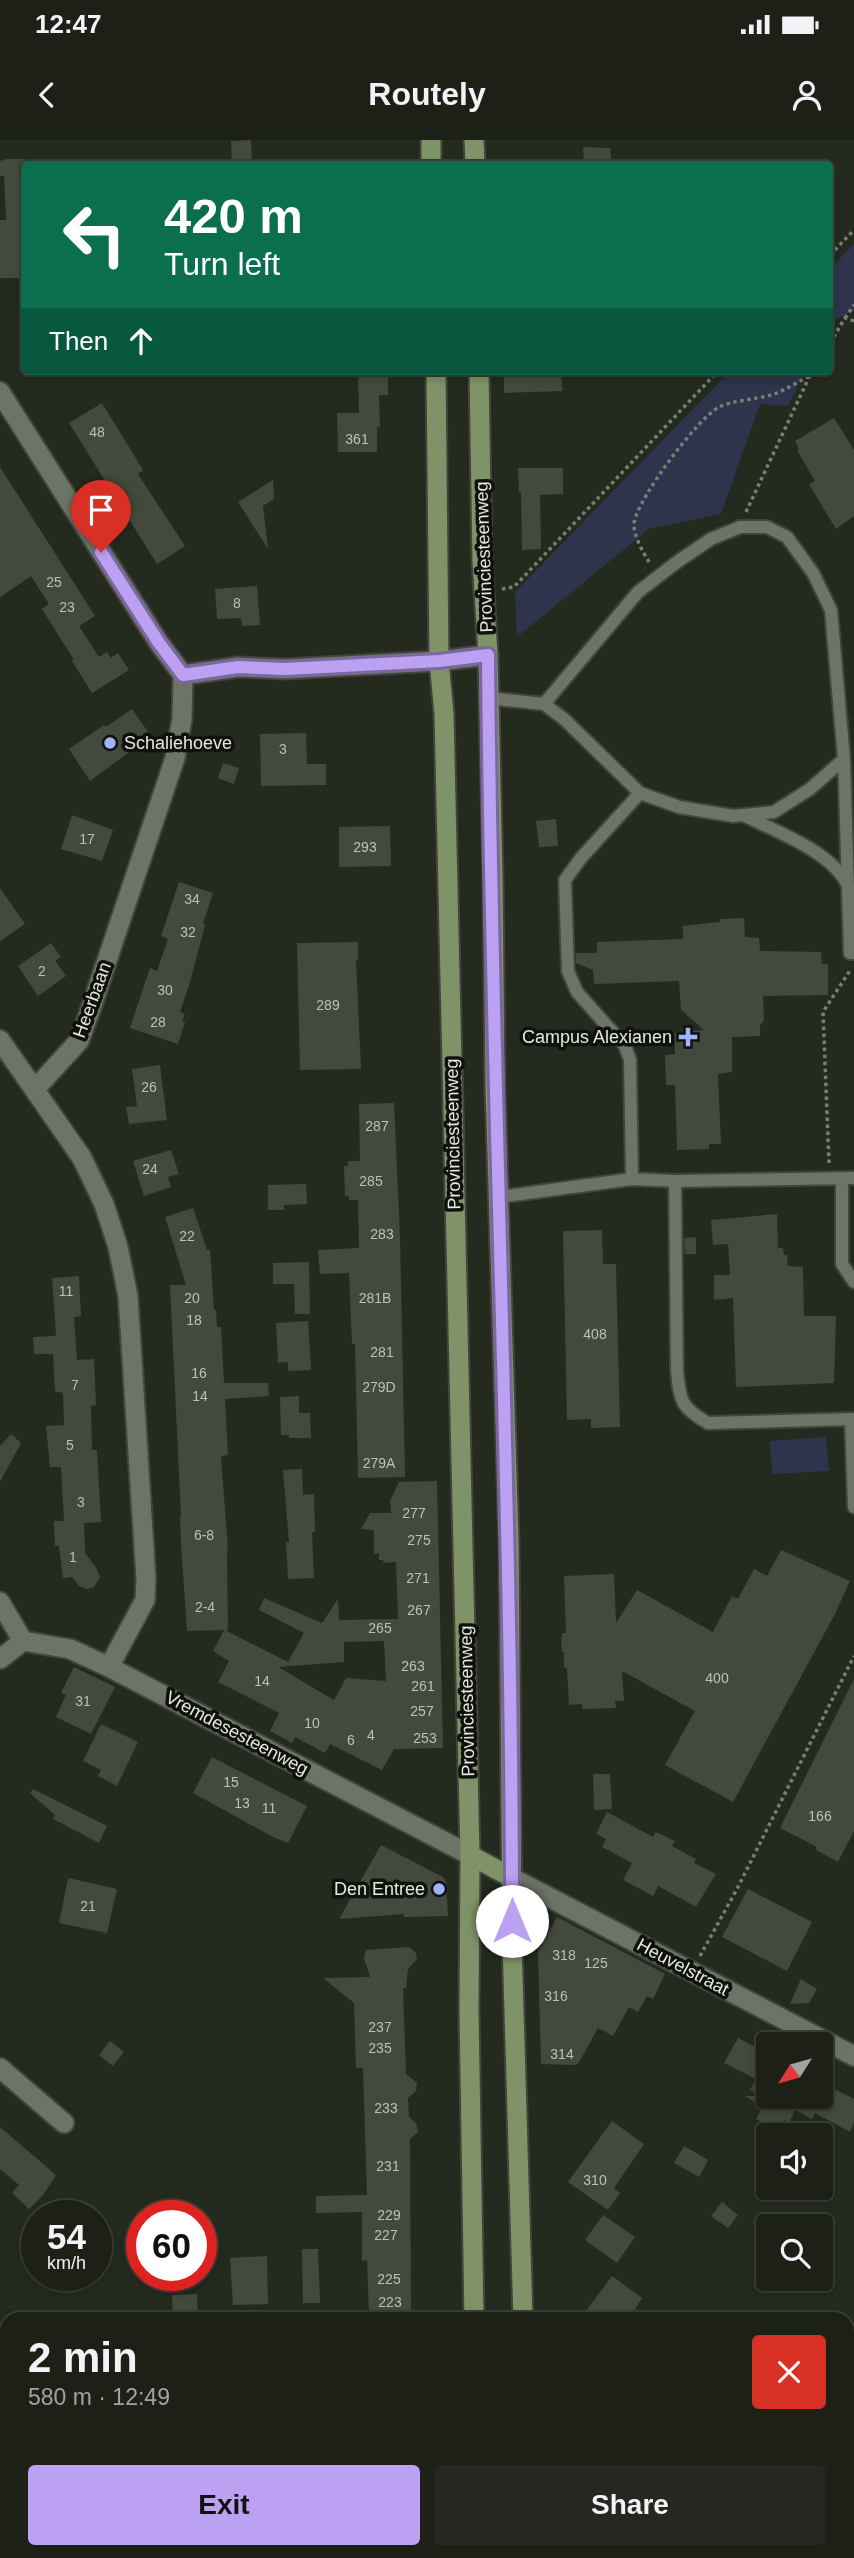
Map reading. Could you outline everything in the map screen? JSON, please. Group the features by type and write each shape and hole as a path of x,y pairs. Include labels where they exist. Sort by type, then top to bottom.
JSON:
{"main road":[{"path":"431,140 431,161"},
{"path":"474,140 475,161"},
{"name":"Provinciesteenweg","path":"436,375 439,661 444,714 470,1855 469,2010 474,2312"},
{"name":"Provinciesteenweg","path":"479,375 488,655 495,1087 509,1542 515,2096 523,2312"},
{"path":"470,1855 512,1878"}],"street":[{"path":"0,392 159,643 183,675 238,667 285,669 439,661 488,655"},
{"name":"Heerbaan","path":"35,1090 79,1041 90,1011 175,758 182,719 183,675"},
{"path":"0,1041 82,1158 104,1204 118,1247 128,1296 145,1600 109,1667"},
{"path":"0,1602 23,1641 0,1659"},
{"name":"Vremdesesteenweg","path":"23,1641 69,1649 109,1667 470,1855"},
{"name":"Heuvelstraat","path":"512,1878 854,2056"},
{"path":"0,2068 64,2123"}],"lane":[{"path":"544,704 638,592 711,539 740,527 767,527 787,537 813,573 831,610 844,759 850,953 854,953"},
{"path":"488,698 544,704 565,719 640,793 680,807 733,816 774,812 810,789 844,759"},
{"path":"632,1179 630,1060 625,1046 576,992 568,971 565,880 581,858 640,793"},
{"path":"743,815 807,847 835,869 848,886"},
{"path":"499,1196 632,1179 842,1179 842,1264 854,1282"},
{"path":"675,1181 679,1397 688,1412 708,1423 853,1420 854,1507"}],"path":[{"path":"833,252 854,230"},
{"path":"833,338 854,305"},
{"path":"845,318 854,321"},
{"path":"484,593 513,587 714,375"},
{"path":"659,575 640,547 634,524 642,503 685,441 703,418 722,405 774,394 807,375"},
{"path":"740,527 810,375"},
{"path":"842,1179 823,1012 854,964"},
{"path":"691,1972 737,1889 854,1656"}],"shaded area":[{"path":"854,243 854,311 833,321 833,266"},
{"path":"726,375 803,375 788,406 760,404 721,514 649,529 517,637 515,592"},
{"path":"826,1437 829,1471 772,1474 770,1441"}],"building":[{"path":"251,140 252,161 232,161 231,141"},
{"path":"583,147 610,148 612,161 584,161"},
{"path":"24,159 21,161 21,278 0,278 0,220 6,220 4,176 0,176 0,161"},
{"path":"358,375 388,375 388,395 379,395 380,427 377,427 377,452 338,452 337,413 359,413"},
{"path":"504,375 561,375 562,391 504,393"},
{"path":"102,403 143,470 138,474 185,546 157,564 69,423"},
{"path":"834,418 854,450 854,516 836,529 809,484 815,481 797,450 799,449 795,441"},
{"path":"0,467 95,616 79,626 99,657 107,652 111,658 118,653 129,670 92,693 42,609 49,604 31,576 0,597"},
{"path":"518,468 563,468 563,494 540,495 541,549 522,550"},
{"path":"273,480 274,499 263,506 268,549 238,502"},
{"path":"257,586 260,625 242,626 241,618 217,619 215,589"},
{"name":"Schaliehoeve","path":"132,709 151,736 90,781 69,749"},
{"path":"306,733 307,764 326,764 326,785 261,786 260,734"},
{"path":"223,763 239,768 234,784 218,778"},
{"path":"72,815 113,830 102,861 61,849"},
{"path":"556,819 558,846 539,847 536,821"},
{"path":"390,826 391,866 339,867 339,827"},
{"path":"179,882 213,893 180,1012 185,1014 182,1021 185,1022 178,1044 130,1028 150,968 157,971 168,939 161,936"},
{"path":"0,888 25,924 0,941"},
{"path":"744,918 745,937 759,938 760,951 821,952 822,964 828,964 828,995 763,996 764,1021 760,1025 760,1036 732,1037 732,1072 718,1074 721,1144 709,1144 709,1149 677,1150 675,1085 666,1085 665,1055 675,1054 674,1033 704,1030 681,1010 679,981 594,984 593,970 576,963 576,953 597,953 597,942 683,939 683,926 720,922 720,919"},
{"path":"358,942 356,960 361,1069 300,1070 297,943"},
{"path":"51,943 61,957 55,961 66,976 38,996 18,966"},
{"path":"160,1065 167,1120 129,1124 126,1107 137,1106 132,1069"},
{"path":"394,1103 405,1477 358,1478 355,1344 352,1344 349,1273 320,1274 318,1250 359,1248 358,1200 349,1200 349,1196 345,1196 344,1166 348,1166 348,1161 360,1161 359,1104"},
{"path":"171,1150 179,1174 168,1177 171,1187 144,1196 133,1161"},
{"path":"306,1184 307,1204 284,1205 284,1210 268,1210 268,1185"},
{"path":"193,1208 207,1250 210,1249 214,1310 217,1327 221,1327 224,1383 268,1383 269,1396 225,1399 228,1455 221,1456 228,1550 228,1630 225,1630 288,1662 304,1633 259,1610 264,1598 322,1623 338,1599 339,1620 398,1619 396,1562 384,1563 379,1560 379,1553 374,1554 374,1530 361,1529 370,1513 391,1513 390,1501 399,1482 437,1481 443,1748 394,1749 382,1770 330,1744 325,1753 295,1737 292,1743 270,1731 279,1713 218,1682 229,1661 213,1651 224,1630 187,1631 170,1285 186,1285 165,1217","holes":["384,1641 386,1681 346,1678 334,1700 278,1667 344,1662 344,1642"]},
{"path":"777,1214 778,1248 783,1248 784,1255 787,1255 788,1266 803,1267 804,1316 836,1316 834,1383 736,1387 733,1298 714,1300 714,1275 730,1275 728,1244 713,1245 711,1220"},
{"path":"602,1230 603,1264 616,1264 620,1427 591,1428 591,1419 567,1420 563,1231"},
{"path":"696,1237 696,1254 685,1254 684,1238"},
{"path":"309,1262 310,1314 295,1314 294,1284 273,1284 273,1263"},
{"path":"79,1276 81,1316 74,1317 77,1360 94,1359 96,1405 91,1406 92,1450 97,1450 101,1522 84,1523 85,1553 100,1577 94,1587 87,1589 79,1586 72,1577 63,1578 59,1546 55,1546 54,1521 64,1521 61,1467 50,1467 46,1426 64,1425 63,1393 55,1391 53,1354 34,1354 33,1337 56,1336 52,1278"},
{"path":"308,1321 311,1370 288,1371 288,1362 278,1363 276,1323"},
{"path":"299,1396 299,1413 310,1413 311,1438 289,1438 289,1435 281,1435 280,1397"},
{"path":"11,1434 21,1443 0,1482 0,1446"},
{"path":"302,1469 303,1495 314,1494 314,1578 288,1579 286,1542 289,1542 283,1470"},
{"path":"781,1550 850,1581 835,1614 733,1802 665,1765 695,1711 622,1671 624,1701 615,1701 616,1708 582,1709 582,1704 569,1705 567,1668 564,1668 561,1638 563,1633 566,1633 564,1576 614,1574 616,1623 637,1590 713,1632 732,1596 738,1599 754,1569 767,1576"},
{"path":"74,1667 115,1687 91,1734 56,1717 66,1695 61,1693"},
{"path":"854,1679 854,1831 838,1862 816,1850 817,1847 780,1828"},
{"path":"101,1724 138,1742 117,1786 98,1776 101,1770 83,1761"},
{"path":"212,1757 307,1806 288,1843 193,1793"},
{"path":"593,1774 610,1774 612,1809 594,1810"},
{"path":"33,1789 107,1826 99,1843 53,1819 55,1815 30,1793"},
{"path":"607,1812 653,1837 656,1832 675,1841 672,1846 696,1859 694,1863 716,1874 696,1907 658,1886 653,1896 623,1880 632,1863 602,1847 606,1839 596,1834"},
{"path":"381,1845 443,1877 446,1882 448,1916 404,1917 404,1914 339,1919"},
{"path":"68,1878 117,1889 107,1933 59,1923"},
{"path":"748,1889 812,1922 787,1971 722,1937"},
{"path":"557,1917 665,1974 653,1999 647,1996 638,2012 629,2007 613,2036 598,2028 578,2064 572,2065 541,2064 538,1952"},
{"path":"409,1947 416,1953 417,1959 408,1969 406,1988 403,1988 406,2074 417,2083 416,2091 408,2098 409,2117 416,2123 418,2132 410,2139 411,2312 369,2312 367,2260 362,2261 362,2212 316,2213 316,2196 367,2195 363,2068 356,2068 354,2003 323,1978 370,1977 364,1958 366,1950"},
{"path":"801,1979 817,1989 809,2003 790,2004"},
{"path":"738,2038 756,2048 756,2079 724,2063"},
{"path":"110,2041 124,2052 113,2066 99,2055"},
{"path":"756,2079 756,2093 750,2090"},
{"path":"833,2088 854,2099 854,2123 850,2132 815,2113 812,2119 795,2110 789,2123 784,2120 782,2123 763,2123 756,2119 762,2109 833,2109"},
{"path":"745,2096 756,2096 756,2103"},
{"path":"612,2121 644,2144 614,2188 620,2193 608,2210 568,2182"},
{"path":"0,2127 56,2175 38,2200 21,2201 12,2193 19,2185 0,2169"},
{"path":"684,2146 708,2160 699,2177 674,2163"},
{"path":"722,2202 738,2215 728,2228 711,2216"},
{"path":"603,2215 635,2237 617,2263 585,2240"},
{"path":"302,2249 318,2249 320,2303 303,2303"},
{"path":"267,2256 268,2304 233,2305 230,2258"},
{"path":"612,2276 642,2298 634,2312 585,2312"},
{"path":"197,2294 198,2312 173,2312 172,2295"}],"place":[{"name":"Schaliehoeve","path":"110,743"},
{"name":"Campus Alexianen","path":"688,1037"},
{"name":"Den Entree","path":"439,1889"}],"route":[{"path":"101,552 159,643 183,675 238,667 266,670 439,661 488,655 495,1087 509,1542 512,1921"}]}
